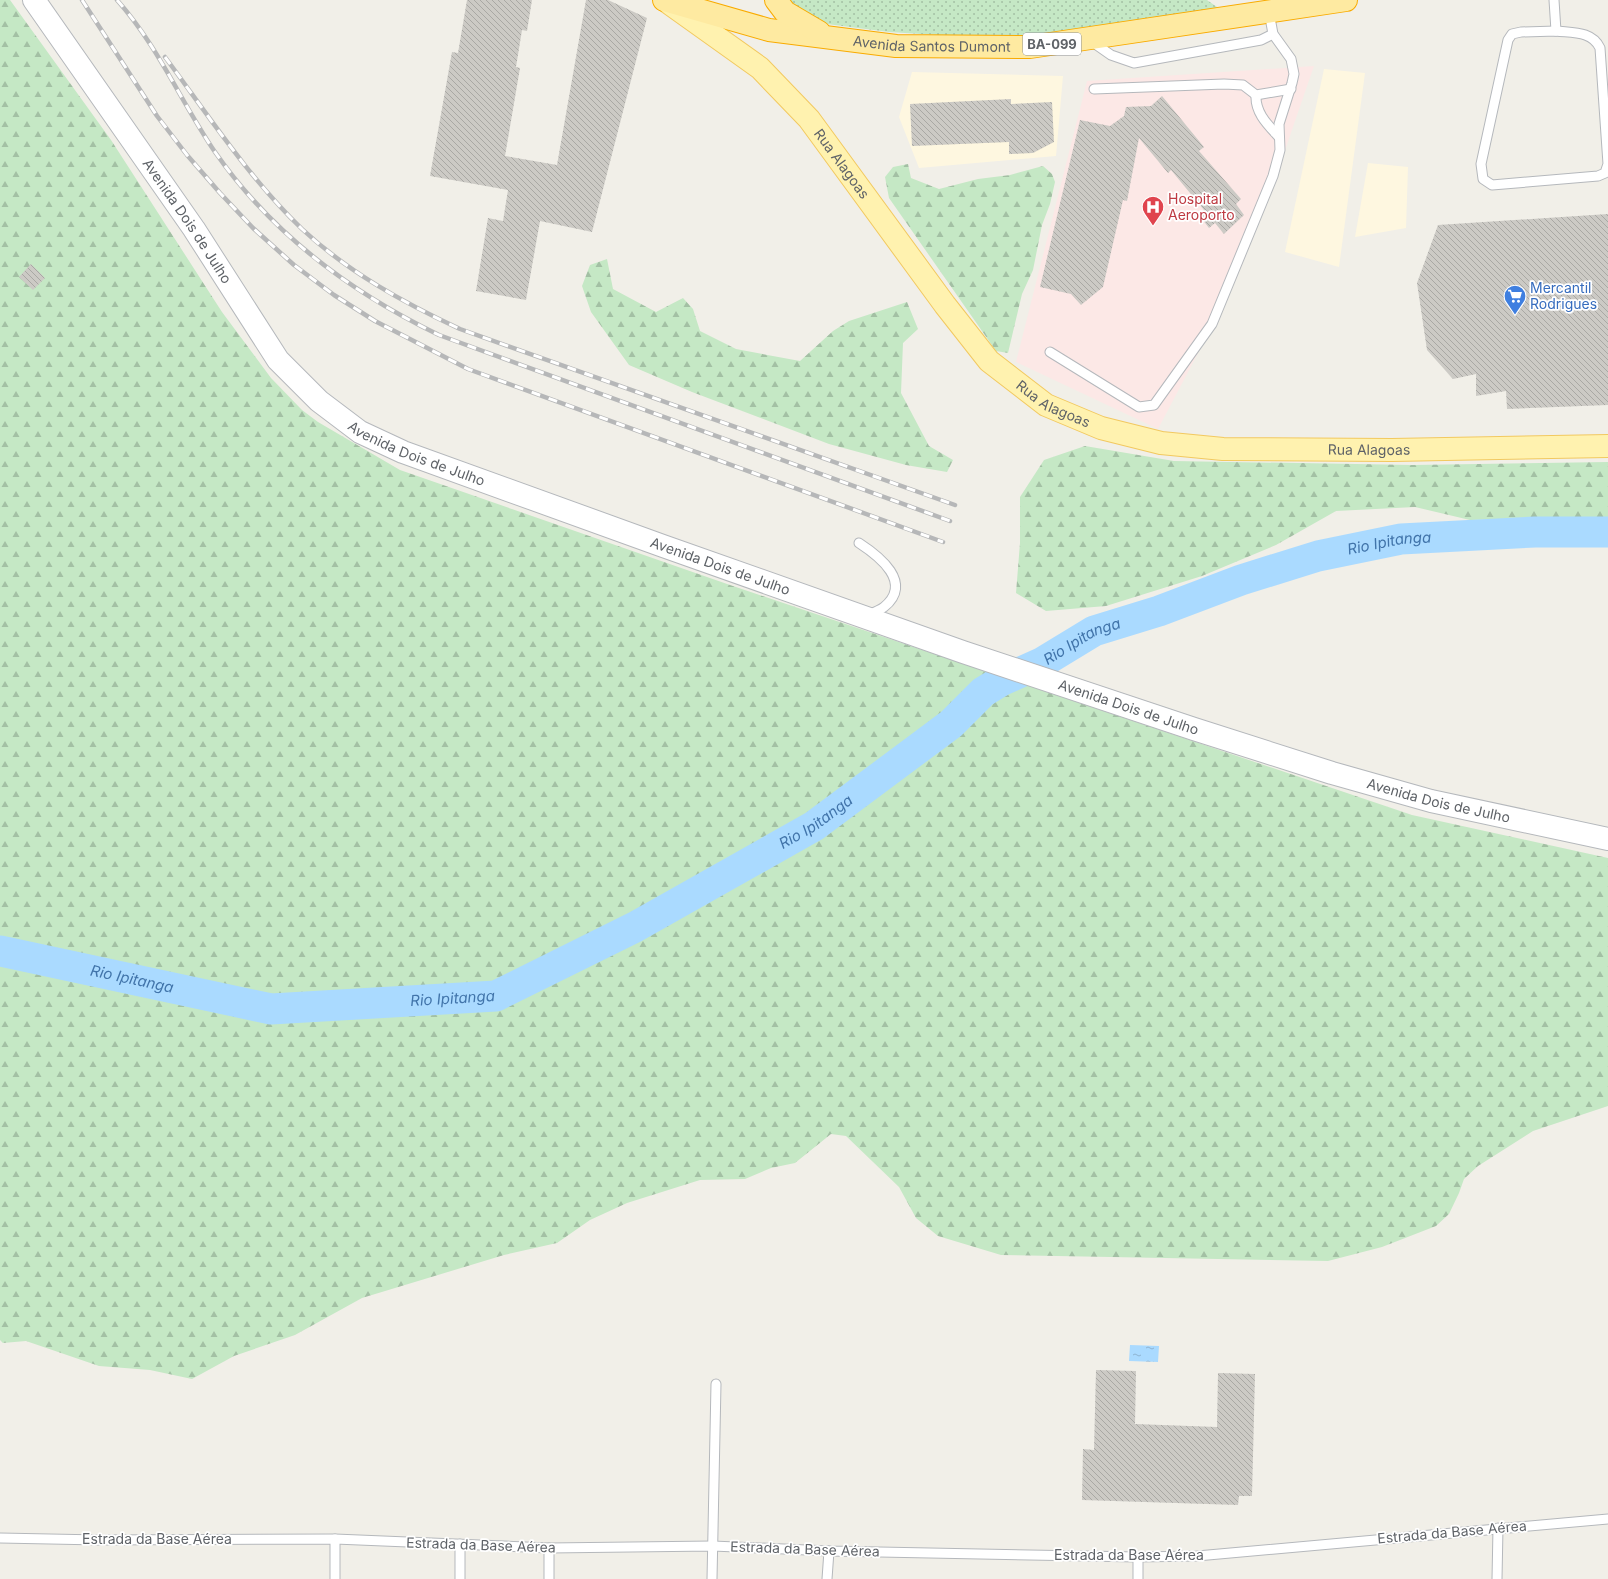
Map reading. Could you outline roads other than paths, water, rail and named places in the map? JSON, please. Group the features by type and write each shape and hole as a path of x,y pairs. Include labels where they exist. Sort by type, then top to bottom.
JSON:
{"highway":[{"path":"776,0 785,12 796,20 834,38"},
{"name":"Avenida Santos Dumont","path":"666,1 769,30 896,46 1022,47 1088,39 1346,0"}],"main road":[{"name":"Rua Alagoas","path":"666,1 760,68 809,119 945,305 989,361 1046,405 1100,428 1161,443 1223,449 1392,450 1608,446"}],"street":[{"name":"Avenida Dois de Julho","path":"34,0 194,229 278,360 319,401 360,432 403,452 475,479 963,652 1332,773 1431,801 1608,839"}],"lane":[{"path":"1554,0 1556,32"},
{"path":"1050,352 1139,407 1154,405 1212,324 1250,236 1273,176 1280,150 1279,124 1291,89 1294,74 1291,59 1273,34 1269,12"},
{"path":"1521,32 1556,32 1587,34 1596,40 1600,48 1608,164 1605,173 1598,176 1492,185 1483,179 1481,164 1508,40 1512,34 1521,32"},
{"path":"1088,39 1110,55 1134,63 1261,40 1273,34"},
{"path":"1094,90 1224,84 1243,85 1256,95 1291,89"},
{"path":"1256,95 1256,103 1263,120 1280,137"},
{"path":"859,543 876,554 888,566 896,583 893,596 884,607 864,617"},
{"path":"712,1579 716,1384"},
{"name":"Estrada da Base Aérea","path":"0,1538 100,1540 335,1539 549,1548 713,1546 829,1551 1138,1558 1197,1556 1608,1519"},
{"path":"1497,1579 1498,1528"},
{"path":"335,1539 335,1579"},
{"path":"460,1544 460,1579"},
{"path":"549,1548 549,1579"},
{"path":"827,1579 829,1551"},
{"path":"1138,1558 1138,1579"}],"water":[{"path":"1130,1345 1159,1346 1158,1362 1129,1361"}],"waterway":[{"name":"Rio Ipitanga","path":"0,951 271,1009 496,996 635,927 814,826 951,724 983,692 1001,681 1043,662 1094,631 1159,611 1241,580 1318,556 1401,539 1535,532 1608,532"}],"railway":[{"path":"82,0 157,116 187,155 220,193 253,228 294,265 334,295 375,321 468,369 943,542"},
{"path":"117,0 145,36 203,133 237,182 287,235 344,280 374,300 439,335 950,521"},
{"path":"165,57 230,146 264,189 302,229 320,245 357,273 398,297 460,329 955,505"}],"place":[{"name":"Hospital Aeroporto","path":"1153,226"},
{"name":"Mercantil Rodrigues","path":"1515,316"}]}
